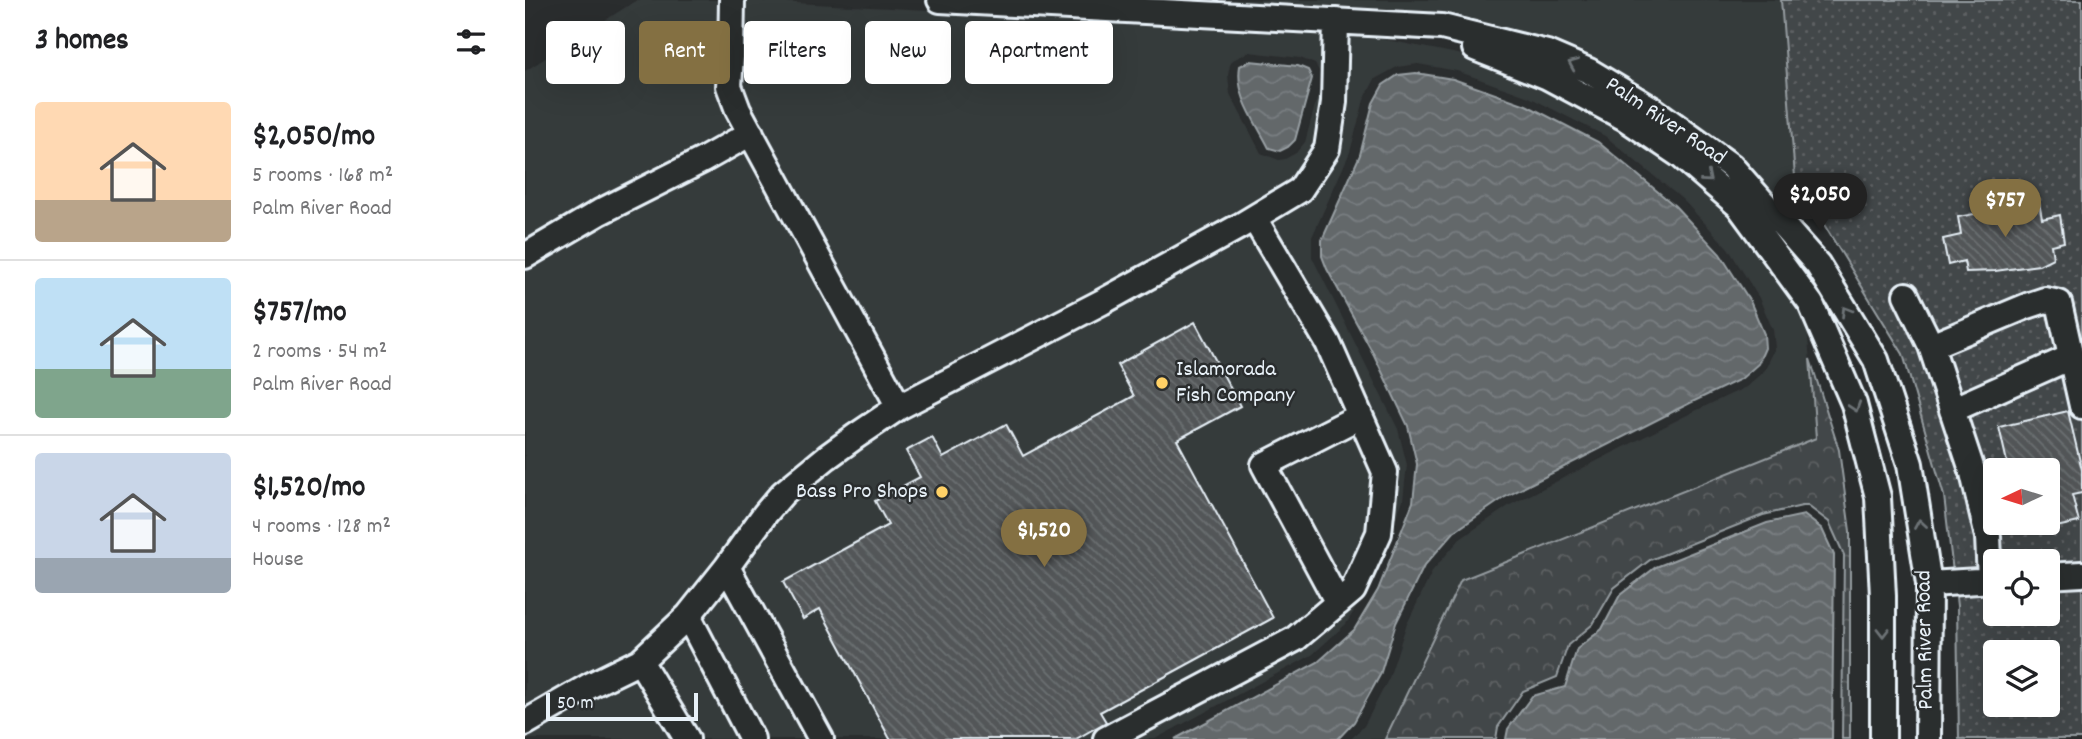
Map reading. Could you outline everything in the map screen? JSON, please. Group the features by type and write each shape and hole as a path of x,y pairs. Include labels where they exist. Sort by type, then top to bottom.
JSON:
{"street":[{"path":"731,0 729,86 738,110 899,407"},
{"name":"Palm River Road","path":"940,0 1442,27 1547,53 1589,71 1653,109 1731,166 1818,265 1876,360 1910,464 1929,584 1928,739"},
{"path":"525,723 591,685 640,661 688,617 783,493 827,457 899,407 1072,318 1300,190 1327,149 1347,22"},
{"name":"Palm River Road","path":"1347,22 1467,45 1546,76 1625,118 1680,155 1739,206 1811,304 1854,404 1878,497 1883,596 1883,739"},
{"path":"525,256 600,212 751,133"},
{"path":"1106,739 1295,639 1353,590 1379,533 1385,472 1328,343 1254,218"},
{"path":"1906,295 1931,346 1973,473 1989,549"},
{"path":"1931,346 2027,306 2045,300 2059,303 2082,406"},
{"path":"1952,410 2071,356"},
{"path":"1338,603 1265,465 1360,416"},
{"path":"727,567 821,739"},
{"path":"2060,575 2082,573"},
{"path":"1929,584 1983,581"},
{"path":"688,617 752,739"},
{"path":"640,661 687,739"}],"shaded area":[{"path":"637,0 742,0 1335,32 1463,55 1541,86 1618,126 1672,163 1730,212 1800,309 1807,326 1816,438 1461,580 1385,739 1351,739 1364,726 1389,678 1406,626 1433,570 1460,539 1510,505 1746,387 1765,370 1775,348 1773,330 1759,298 1728,248 1682,199 1605,136 1529,97 1457,71 1418,64 1397,67 1375,79 1364,100 1350,152 1312,237 1312,257 1398,429 1407,465 1403,500 1369,587 1346,624 1312,655 1155,739 525,739 525,71 546,58 546,84 625,84 625,21 604,21","holes":["1249,52 1300,58 1315,64 1322,80 1305,142 1296,153 1285,159 1279,160 1261,153 1230,94 1228,75 1233,60"]},
{"path":"1125,0 1781,0 1799,227 1551,42"}],"green space":[{"path":"1781,0 2082,0 2082,739 1959,739 1957,606 1944,496 1903,354 1795,177"},
{"path":"1810,359 1839,450 1850,531 1850,739 1842,739 1844,555 1829,522 1808,506 1802,506 1763,515 1650,560 1614,588 1593,624 1568,645 1557,677 1523,691 1498,727 1496,739 1385,739 1461,580 1816,438"}],"water":[{"path":"1250,61 1298,66 1308,70 1312,78 1295,140 1280,151 1269,148 1244,98 1239,77 1240,66"},
{"path":"1416,73 1453,79 1526,105 1598,142 1675,206 1720,254 1750,301 1764,334 1765,348 1758,364 1741,379 1505,497 1454,532 1424,566 1396,623 1380,675 1354,722 1338,739 1175,739 1318,662 1354,630 1378,590 1413,502 1417,464 1408,426 1374,355 1327,269 1322,256 1322,240 1360,155 1373,103 1383,85 1398,75"},
{"path":"1804,515 1822,529 1834,555 1832,739 1506,739 1508,729 1532,696 1565,687 1577,649 1602,629 1620,595 1656,567 1767,523"}],"building":[{"path":"2039,202 2042,219 2060,215 2064,242 2051,245 2053,258 2039,265 1995,271 1966,272 1964,261 1948,265 1943,239 1961,235 1958,217"},
{"path":"1195,322 1240,406 1177,440 1273,618 1100,712 1106,722 1076,739 890,739 820,609 803,619 783,582 888,525 875,501 920,477 906,451 932,437 943,458 1006,424 1023,456 1134,396 1117,365"},
{"path":"2068,411 2082,470 2082,493 2072,495 2079,522 2060,526 2060,458 2006,458 1999,427"}],"place":[{"name":"Islamorada Fish Company","path":"1162,383"},
{"name":"Bass Pro Shops","path":"942,492"}]}
